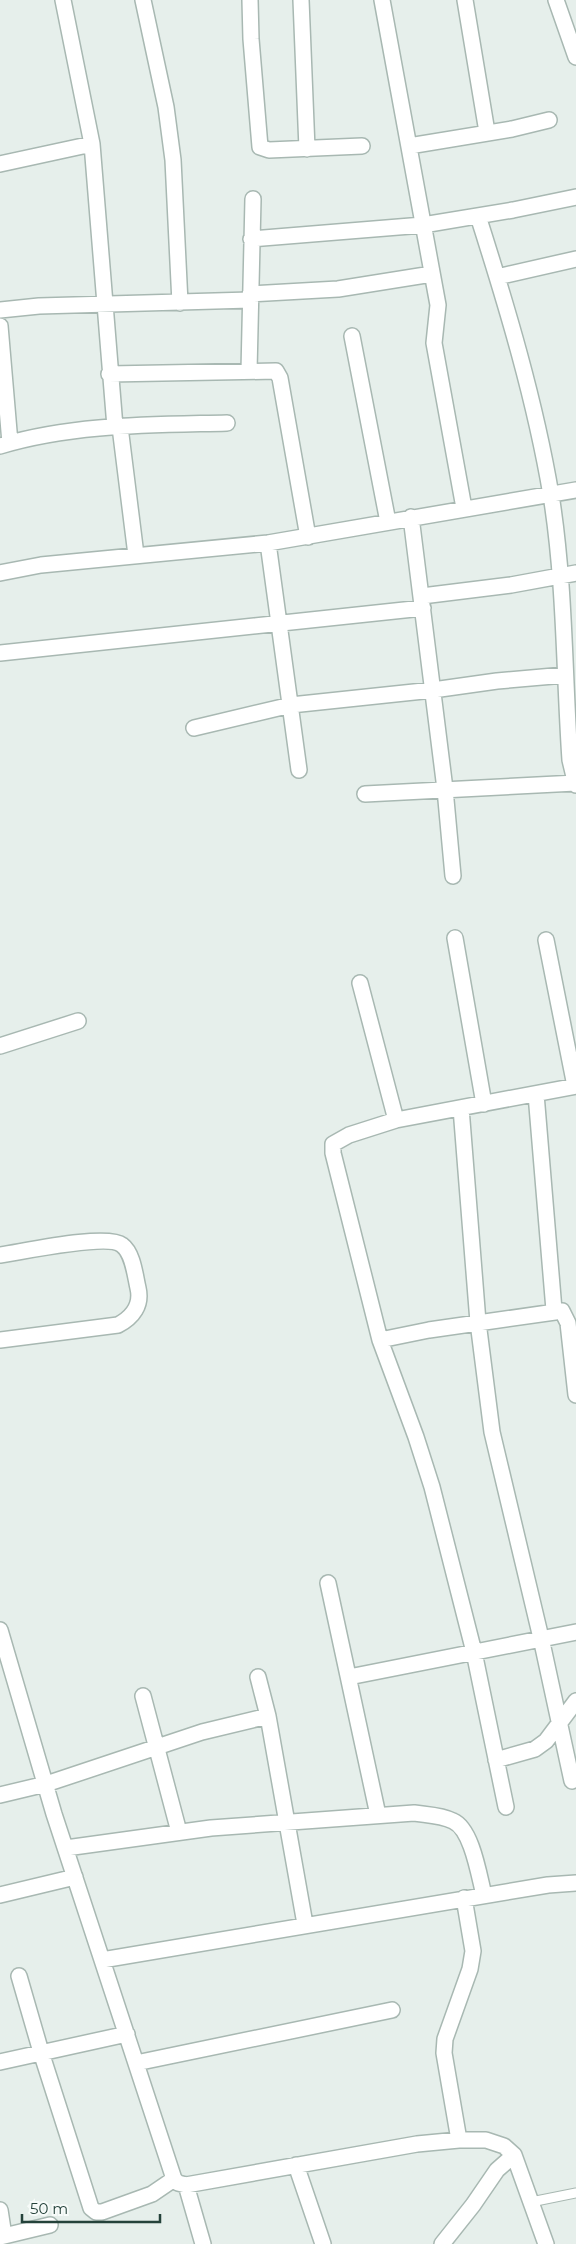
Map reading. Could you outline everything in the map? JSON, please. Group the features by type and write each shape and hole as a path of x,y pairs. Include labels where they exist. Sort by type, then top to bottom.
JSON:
{"street":[{"path":"63,0 92,144 106,305 109,374 136,555"},
{"path":"143,0 166,107 173,160 180,302"},
{"path":"250,0 260,147 269,150 362,146"},
{"path":"301,0 307,149"},
{"path":"382,0 432,274 438,314 434,343 464,508"},
{"path":"465,0 487,132"},
{"path":"556,0 576,58"},
{"path":"409,146 549,120"},
{"path":"0,164 92,144"},
{"path":"251,239 423,225 576,197"},
{"path":"249,371 253,199"},
{"path":"365,794 445,788 576,784 570,760 568,671 561,577 550,495 520,354 478,216"},
{"path":"497,277 576,259"},
{"path":"0,310 38,306 180,302 250,297 338,289 432,274"},
{"path":"0,326 5,444 27,438 74,430 227,423"},
{"path":"352,336 388,522"},
{"path":"109,374 276,370 279,374 308,537"},
{"path":"0,573 40,565 268,544 464,508 576,490"},
{"path":"411,518 445,788 452,876"},
{"path":"268,544 300,770"},
{"path":"0,653 278,623 423,602 576,573"},
{"path":"194,728 291,705 433,690 568,671"},
{"path":"455,938 484,1104"},
{"path":"506,1807 474,1652 432,1487 380,1340 333,1153 333,1144 344,1137 396,1120 575,1086 546,940"},
{"path":"360,983 396,1120"},
{"path":"0,1046 78,1022"},
{"path":"536,1094 554,1310"},
{"path":"461,1108 478,1322 492,1432 541,1638 572,1781"},
{"path":"0,1256 67,1244 110,1240 121,1244 129,1252 139,1290 138,1305 130,1318 118,1325 0,1340"},
{"path":"380,1340 478,1322 554,1310 562,1311 568,1323 576,1395"},
{"path":"328,1583 378,1815"},
{"path":"0,1630 75,1877 136,2063 204,2244"},
{"path":"349,1678 576,1632"},
{"path":"258,1677 268,1716 305,1924"},
{"path":"143,1696 158,1746 178,1832"},
{"path":"496,1760 535,1749 546,1741 560,1725 576,1701"},
{"path":"0,1795 46,1784 202,1732 268,1716"},
{"path":"66,1848 178,1832 378,1815 414,1814 455,1821 464,1832 470,1844 484,1895"},
{"path":"0,1896 75,1877"},
{"path":"102,1960 464,1898 548,1885 576,1883"},
{"path":"459,2140 444,2053 445,2038 470,1969 473,1951 464,1898"},
{"path":"19,1976 40,2052 91,2208 96,2212 102,2212 180,2182 296,2166 417,2144 459,2140 486,2140 504,2146 514,2155 546,2244"},
{"path":"136,2063 392,2010"},
{"path":"0,2062 127,2034"},
{"path":"442,2244 473,2205 491,2177 514,2155"},
{"path":"296,2166 323,2244"},
{"path":"0,2210 2,2236 50,2225"}],"lane":[{"path":"531,2202 576,2193"}]}
